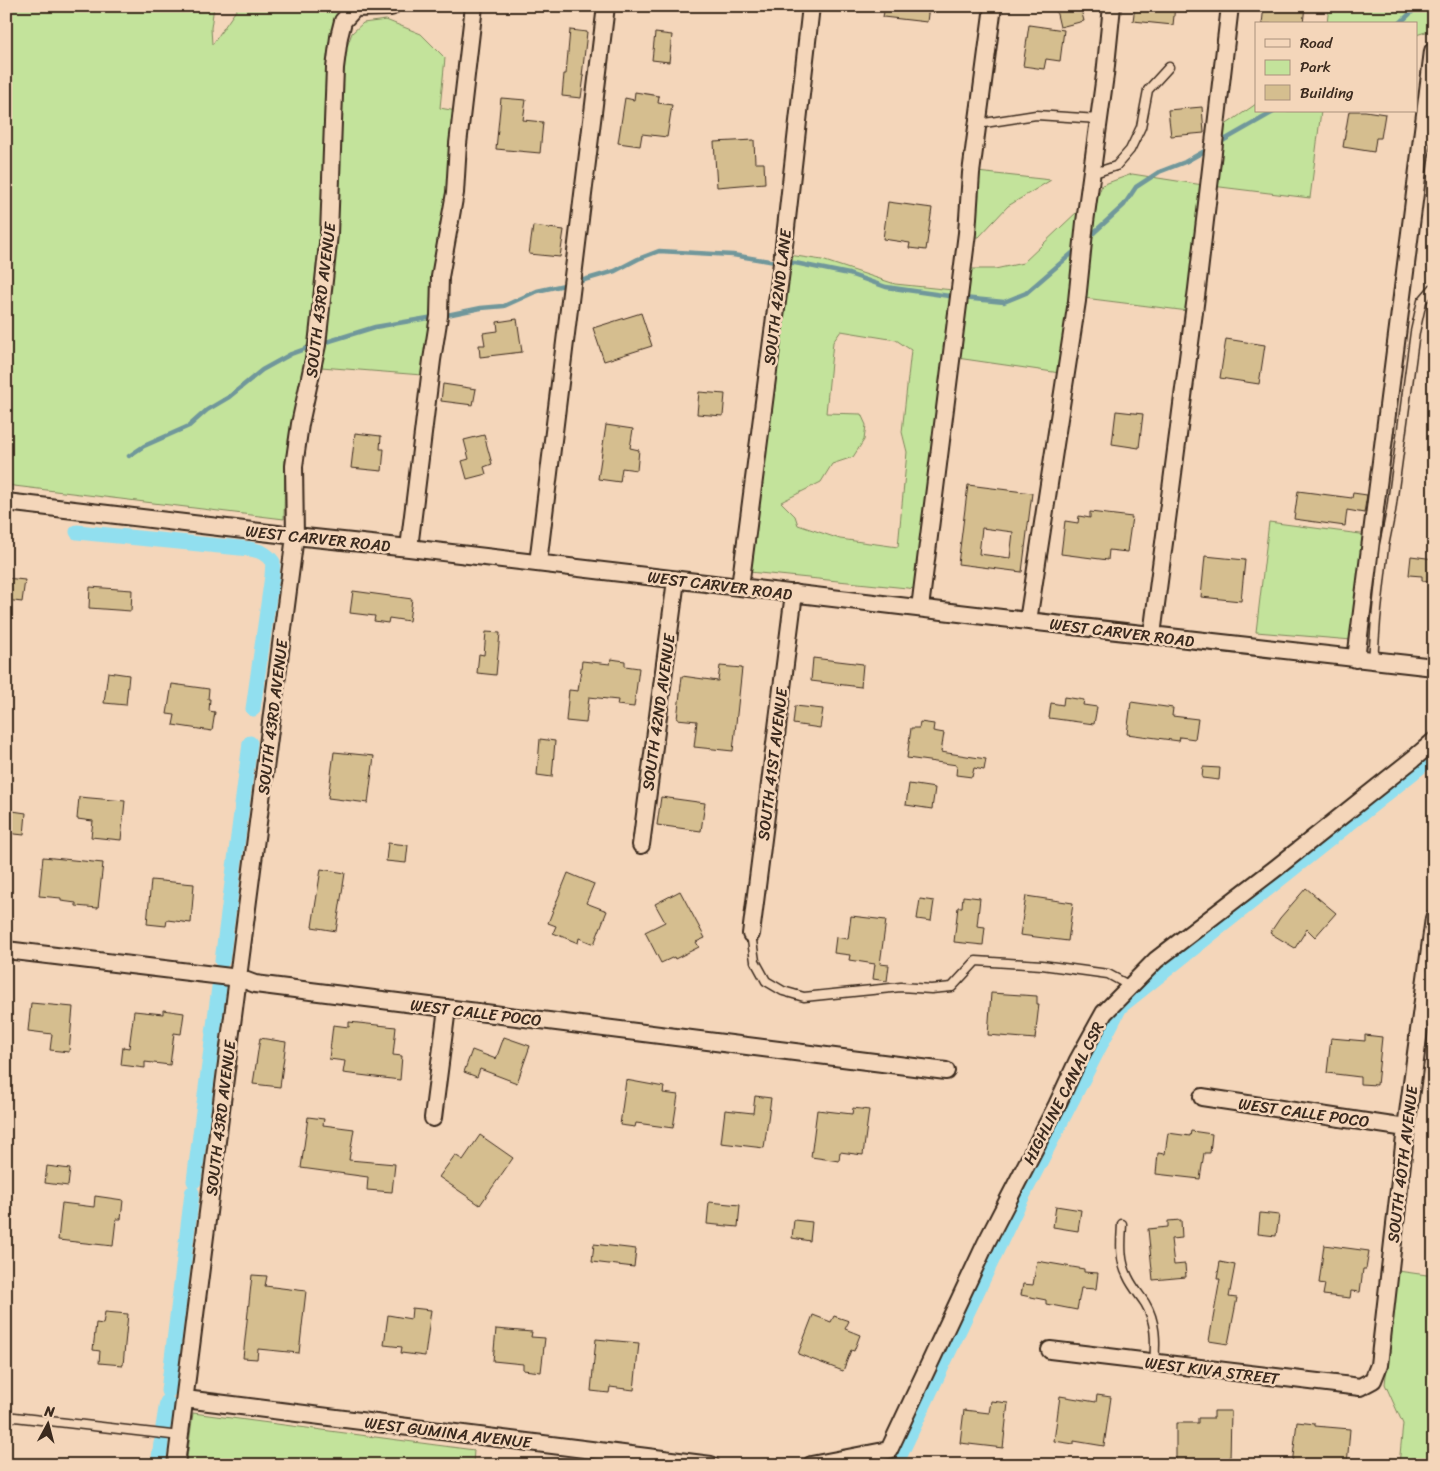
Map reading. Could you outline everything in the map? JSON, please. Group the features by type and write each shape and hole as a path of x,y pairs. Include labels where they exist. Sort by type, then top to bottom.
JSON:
{"street":[{"path":"409,548 432,360 440,316 440,277 455,193 458,144 474,6"},
{"path":"538,563 606,6"},
{"name":"SOUTH 42ND LANE","path":"740,587 782,262 811,6"},
{"path":"920,608 967,233 971,172 993,6"},
{"path":"1028,621 1077,301 1112,6"},
{"path":"1152,635 1197,288 1230,6"},
{"name":"SOUTH 43RD AVENUE","path":"176,1465 173,1435 185,1399 295,536 294,466 300,424 317,345 330,234 333,122 339,38 344,21 355,8 391,7"},
{"path":"1356,659 1433,51"},
{"name":"WEST CARVER ROAD","path":"6,502 1434,667"},
{"name":"SOUTH 42ND AVENUE","path":"641,845 676,580"},
{"name":"SOUTH 41ST AVENUE","path":"751,934 794,594"},
{"name":"HIGHLINE CANAL CSR","path":"811,1465 890,1450 986,1242 1038,1144 1078,1060 1104,1013 1156,960 1413,760 1434,741"},
{"name":"SOUTH 40TH AVENUE","path":"1373,1380 1379,1365 1406,1128 1434,918"},
{"name":"WEST CALLE POCO","path":"6,950 239,978 256,984 946,1071"},
{"path":"433,1118 447,1008"},
{"name":"WEST CALLE POCO","path":"1202,1097 1406,1128"},
{"name":"WEST KIVA STREET","path":"1050,1350 1360,1387 1373,1380"},
{"name":"WEST GUMINA AVENUE","path":"185,1399 711,1465"}],"lane":[{"path":"1091,174 1116,166 1130,150 1141,127 1148,90 1169,66"},
{"path":"978,124 1036,115 1099,119"},
{"path":"1373,661 1384,546 1391,511 1415,332 1422,301 1434,287"},
{"path":"751,934 755,961 766,981 783,991 804,997 901,987 931,990 952,987 976,961 1042,965 1108,974 1130,986"},
{"path":"1122,1224 1120,1251 1128,1277 1146,1305 1154,1324 1156,1341 1154,1363"},
{"path":"6,1416 173,1435"}],"green space":[{"path":"6,6 214,6 211,28 212,45 239,6 339,6 332,54 322,245 307,371 285,460 284,519 6,485"},
{"path":"1329,6 1434,6 1428,12 1429,31 1418,34 1418,22 1327,22"},
{"path":"386,20 421,34 445,58 440,108 456,111 447,206 433,289 422,375 321,367 343,57 352,33 363,23"},
{"path":"1255,105 1255,112 1321,112 1310,198 1212,186 1218,130"},
{"path":"977,172 1051,180 1008,206 979,237 971,237"},
{"path":"1132,174 1203,185 1188,311 1084,298 1088,224 1102,185"},
{"path":"1079,210 1074,297 1060,373 957,358 970,269 995,269 1023,263"},
{"path":"789,255 822,260 895,284 953,290 917,589 749,572","holes":["841,331 896,340 911,350 902,432 907,452 898,547 840,539 798,525 795,516 781,502 821,482 832,464 853,457 864,440 866,425 861,414 826,413 833,342"]},
{"path":"1269,522 1368,535 1352,640 1256,632"},
{"path":"1398,1271 1434,1276 1434,1465 1399,1465 1403,1424 1385,1384"},
{"path":"193,1413 474,1450 473,1465 186,1465"}],"building":[{"path":"885,6 929,6 927,22 883,17"},
{"path":"1070,6 1080,6 1084,21 1060,27 1056,10"},
{"path":"1135,6 1175,6 1173,25 1133,21"},
{"path":"1264,6 1305,6 1303,22 1262,22"},
{"path":"1029,25 1064,30 1060,61 1046,59 1044,69 1023,66"},
{"path":"570,30 587,32 581,98 562,96"},
{"path":"655,33 672,35 669,62 652,60"},
{"path":"635,92 659,96 658,103 672,105 667,137 642,134 640,146 618,143 625,98 634,100"},
{"path":"501,98 526,100 523,120 543,122 540,153 496,149"},
{"path":"1202,107 1204,133 1171,136 1168,110"},
{"path":"1349,112 1385,114 1381,138 1376,138 1374,152 1343,147"},
{"path":"754,140 755,163 764,163 765,183 717,187 714,142"},
{"path":"888,202 932,208 926,250 909,248 910,243 883,239"},
{"path":"533,226 564,230 560,257 529,254"},
{"path":"641,313 652,346 604,361 593,328"},
{"path":"517,319 522,352 480,357 479,345 485,345 483,333 498,331 497,322"},
{"path":"1226,339 1265,345 1259,384 1220,378"},
{"path":"443,384 476,389 473,405 441,401"},
{"path":"699,392 725,394 723,416 697,414"},
{"path":"1116,411 1143,414 1139,448 1112,444"},
{"path":"606,425 633,429 630,448 639,450 637,470 622,468 620,482 598,479"},
{"path":"355,433 381,436 380,449 384,449 382,471 351,468"},
{"path":"484,435 492,464 484,467 486,474 467,479 462,461 469,459 464,440"},
{"path":"968,485 1032,493 1022,572 958,564","holes":["982,528 1013,532 1010,558 979,554"]},
{"path":"1298,491 1352,498 1353,493 1367,495 1364,513 1347,510 1345,526 1294,519"},
{"path":"1090,512 1132,517 1127,552 1109,550 1108,560 1061,554 1065,521 1078,523 1079,516 1090,518"},
{"path":"1205,556 1245,560 1241,601 1201,597"},
{"path":"1411,556 1434,559 1434,582 1422,581 1422,576 1409,575"},
{"path":"6,578 25,580 22,602 6,600"},
{"path":"90,587 132,590 131,611 89,608"},
{"path":"353,591 412,599 409,621 389,618 388,623 374,621 375,616 350,613"},
{"path":"486,632 500,633 496,675 477,673 479,654 484,655"},
{"path":"813,658 863,664 861,687 811,681"},
{"path":"611,659 625,661 625,666 639,668 634,707 617,705 618,700 589,697 586,723 566,721 569,690 578,691 582,661 610,664"},
{"path":"720,666 742,668 733,751 694,747 697,721 677,719 682,676 718,681"},
{"path":"108,672 129,675 126,705 104,703"},
{"path":"172,684 209,689 209,711 215,712 212,731 173,725 175,715 167,714"},
{"path":"1064,697 1084,700 1083,705 1097,707 1094,724 1049,718 1051,703 1063,705"},
{"path":"1131,702 1173,708 1172,716 1198,719 1195,739 1180,737 1179,741 1127,734"},
{"path":"795,706 823,709 820,728 793,724"},
{"path":"920,722 934,724 933,731 944,733 941,752 986,759 984,770 974,768 972,777 956,775 957,765 907,758 911,728 919,728"},
{"path":"540,739 555,741 552,777 537,775"},
{"path":"334,752 374,756 368,803 328,798"},
{"path":"1203,767 1220,768 1219,780 1202,778"},
{"path":"909,784 935,788 932,809 906,805"},
{"path":"79,797 125,801 121,840 91,837 93,821 77,819"},
{"path":"661,797 705,803 701,831 657,825"},
{"path":"6,810 26,813 24,835 6,833"},
{"path":"388,843 408,845 406,863 386,861"},
{"path":"43,857 103,863 98,908 76,906 76,903 61,901 61,898 39,896"},
{"path":"321,869 345,873 336,931 312,927"},
{"path":"568,873 594,884 586,903 607,911 594,944 579,938 578,943 553,933 556,926 548,923"},
{"path":"151,880 194,884 191,923 167,920 166,926 147,924"},
{"path":"1306,888 1336,913 1315,937 1307,929 1295,948 1270,933 1280,918"},
{"path":"680,891 705,938 696,942 699,947 675,959 674,957 661,963 645,932 665,922 655,904"},
{"path":"963,896 980,898 977,926 985,927 983,945 954,942 958,907 962,907"},
{"path":"1026,896 1073,903 1068,941 1020,935"},
{"path":"920,899 934,901 931,921 917,919"},
{"path":"851,916 886,920 880,964 889,965 887,981 873,979 875,964 849,960 850,955 834,953 836,937 848,939"},
{"path":"991,993 1037,996 1037,1004 1039,1004 1035,1039 988,1035"},
{"path":"31,1003 73,1007 69,1052 50,1050 52,1034 28,1031"},
{"path":"163,1010 184,1013 181,1034 174,1033 170,1065 145,1062 145,1068 121,1065 123,1047 129,1048 134,1011 163,1014"},
{"path":"349,1022 396,1027 393,1055 402,1056 400,1080 343,1073 345,1061 329,1059 333,1025 349,1027"},
{"path":"1365,1035 1382,1037 1377,1085 1360,1084 1360,1077 1327,1073 1331,1038 1365,1041"},
{"path":"504,1037 530,1046 517,1083 480,1069 477,1077 464,1072 472,1050 496,1059"},
{"path":"260,1038 286,1042 280,1087 253,1084"},
{"path":"626,1080 664,1087 663,1093 678,1095 673,1128 636,1123 635,1127 620,1125"},
{"path":"755,1096 771,1098 764,1148 721,1143 725,1110 753,1113"},
{"path":"853,1108 869,1110 863,1155 840,1152 839,1161 811,1157 817,1110 852,1114"},
{"path":"308,1117 324,1119 323,1125 354,1129 349,1160 395,1164 392,1192 367,1190 368,1177 301,1168"},
{"path":"1191,1131 1212,1134 1210,1153 1204,1153 1200,1179 1156,1174 1158,1153 1165,1154 1168,1133 1190,1136"},
{"path":"480,1135 513,1158 480,1205 439,1177 455,1155 463,1160"},
{"path":"47,1166 70,1169 68,1186 45,1183"},
{"path":"95,1196 123,1200 121,1219 116,1219 113,1246 58,1240 62,1203 94,1207"},
{"path":"709,1202 740,1205 738,1227 707,1224"},
{"path":"1056,1206 1081,1210 1078,1231 1053,1227"},
{"path":"1260,1213 1279,1215 1276,1236 1258,1234"},
{"path":"794,1220 812,1222 810,1241 792,1238"},
{"path":"1181,1220 1182,1238 1171,1239 1174,1265 1185,1264 1186,1277 1153,1280 1148,1229 1168,1227 1168,1221"},
{"path":"594,1244 636,1249 634,1267 592,1262"},
{"path":"1324,1245 1369,1251 1366,1269 1363,1269 1360,1292 1351,1291 1350,1298 1323,1295 1325,1284 1319,1283"},
{"path":"1037,1261 1084,1269 1084,1272 1098,1273 1096,1289 1081,1288 1077,1310 1046,1304 1046,1300 1021,1295 1023,1284 1033,1285"},
{"path":"1220,1262 1235,1265 1229,1297 1237,1298 1228,1344 1209,1341 1220,1279 1217,1279"},
{"path":"252,1275 267,1276 265,1286 306,1291 299,1353 258,1349 257,1359 243,1358"},
{"path":"412,1308 431,1310 425,1356 401,1353 402,1347 384,1345 388,1315 411,1319"},
{"path":"105,1312 128,1314 123,1365 99,1363 100,1351 93,1350 96,1323 103,1324"},
{"path":"813,1315 831,1322 834,1316 849,1321 845,1329 860,1335 854,1351 851,1350 843,1371 798,1354"},
{"path":"496,1329 532,1332 531,1337 545,1338 541,1372 523,1370 523,1364 493,1361"},
{"path":"596,1339 639,1343 634,1390 610,1387 609,1393 591,1391"},
{"path":"1097,1395 1111,1397 1104,1446 1074,1441 1074,1444 1054,1441 1060,1396 1096,1402"},
{"path":"991,1401 1008,1403 1003,1448 960,1443 964,1410 989,1413"},
{"path":"1214,1411 1231,1411 1230,1460 1176,1460 1176,1423 1198,1423 1198,1418 1214,1418"},
{"path":"1297,1422 1315,1424 1315,1426 1350,1429 1347,1465 1292,1465"}],"waterway":[{"path":"1401,22 1418,6"},
{"path":"1219,143 1273,112"},
{"path":"1088,238 1124,205 1136,187 1159,172 1185,162 1210,148"},
{"path":"963,298 1004,302 1026,293 1077,249"},
{"path":"577,282 615,271 659,251 733,255 775,262 795,263 849,274 886,287 956,297"},
{"path":"442,316 481,308 504,306 537,291 569,284"},
{"path":"320,344 375,327 434,317"},
{"path":"129,456 144,446 189,426 207,410 229,397 262,370 291,354 313,346"},
{"path":"77,532 250,549 268,556 273,562 272,576 253,709"},
{"path":"222,961 250,743"},
{"path":"896,1464 1018,1205 1120,1007 1434,756"},
{"path":"194,1181 219,987"},
{"path":"168,1391 192,1193"},
{"path":"163,1427 167,1402"},
{"path":"158,1465 161,1443"}]}
